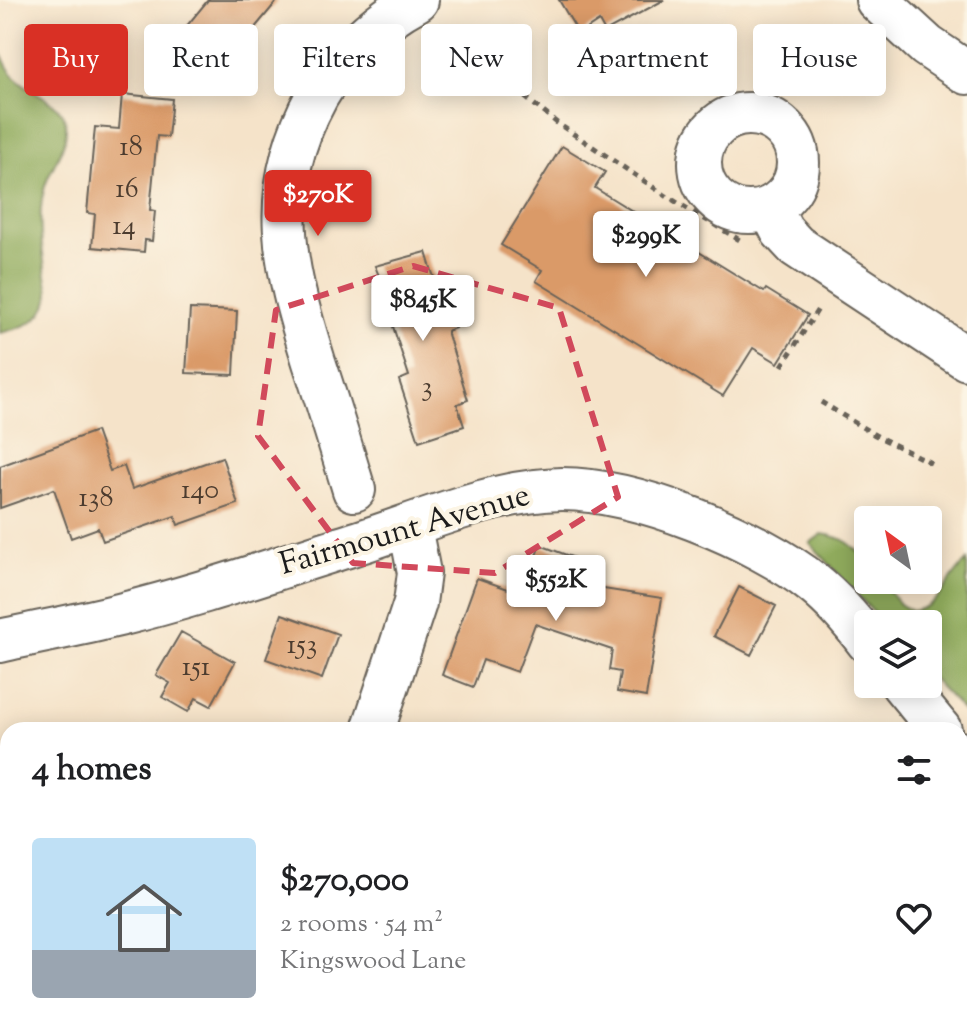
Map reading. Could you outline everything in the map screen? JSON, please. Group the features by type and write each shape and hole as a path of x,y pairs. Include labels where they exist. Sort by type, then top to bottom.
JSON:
{"street":[{"path":"877,0 927,46 967,73"},
{"path":"354,490 292,290 284,236 286,185 299,134 322,88 356,45 393,14 425,10"},
{"path":"770,208 786,237 796,246 967,359"},
{"name":"Fairmount Avenue","path":"0,641 183,598 520,493 582,490 670,511 736,538 796,571 826,594 854,626"},
{"path":"376,722 415,603 419,573 410,527"},
{"path":"914,698 933,722"}],"path":[{"path":"425,10 450,38 557,123 668,197 748,245"},
{"path":"782,366 820,305"},
{"path":"821,402 875,435 935,465"}],"highlighted area":[{"path":"413,266 559,308 618,497 495,573 353,563 258,436 276,310"}],"green space":[{"path":"0,50 8,67 24,84 24,96 42,96 48,100 61,112 66,129 42,200 42,244 48,300 35,319 0,333"},
{"path":"822,534 841,539 854,547 854,591 810,543"},
{"path":"967,561 967,715 942,689 942,610 916,610 942,594"},
{"path":"857,594 891,594 909,610 871,610"}],"building":[{"path":"208,0 278,0 258,24 188,24"},
{"path":"559,0 664,0 620,24 601,24 599,21 594,24 573,24"},
{"path":"122,96 172,99 168,137 157,136 150,210 155,211 152,241 145,240 144,252 92,247 95,214 87,213 95,127 119,129"},
{"path":"562,146 605,172 595,188 764,292 766,289 808,315 778,363 753,348 723,396 536,281 542,270 501,245"},
{"path":"426,252 436,284 445,281 455,328 447,331 468,400 457,404 464,426 419,441 399,380 409,376 386,305 382,306 372,279 379,276 375,266"},
{"path":"190,309 237,311 234,375 186,373"},
{"path":"96,431 110,471 124,466 132,489 222,457 238,504 178,525 175,516 103,541 98,528 71,538 54,489 0,508 0,466"},
{"path":"540,545 580,560 571,584 662,598 646,697 617,692 620,672 609,670 612,650 535,624 517,672 483,660 473,687 442,675 477,578 522,594"},
{"path":"739,587 776,606 751,655 714,636"},
{"path":"282,614 338,634 322,679 266,659"},
{"path":"181,632 235,662 211,706 196,698 188,712 162,697 170,683 156,675"}]}
